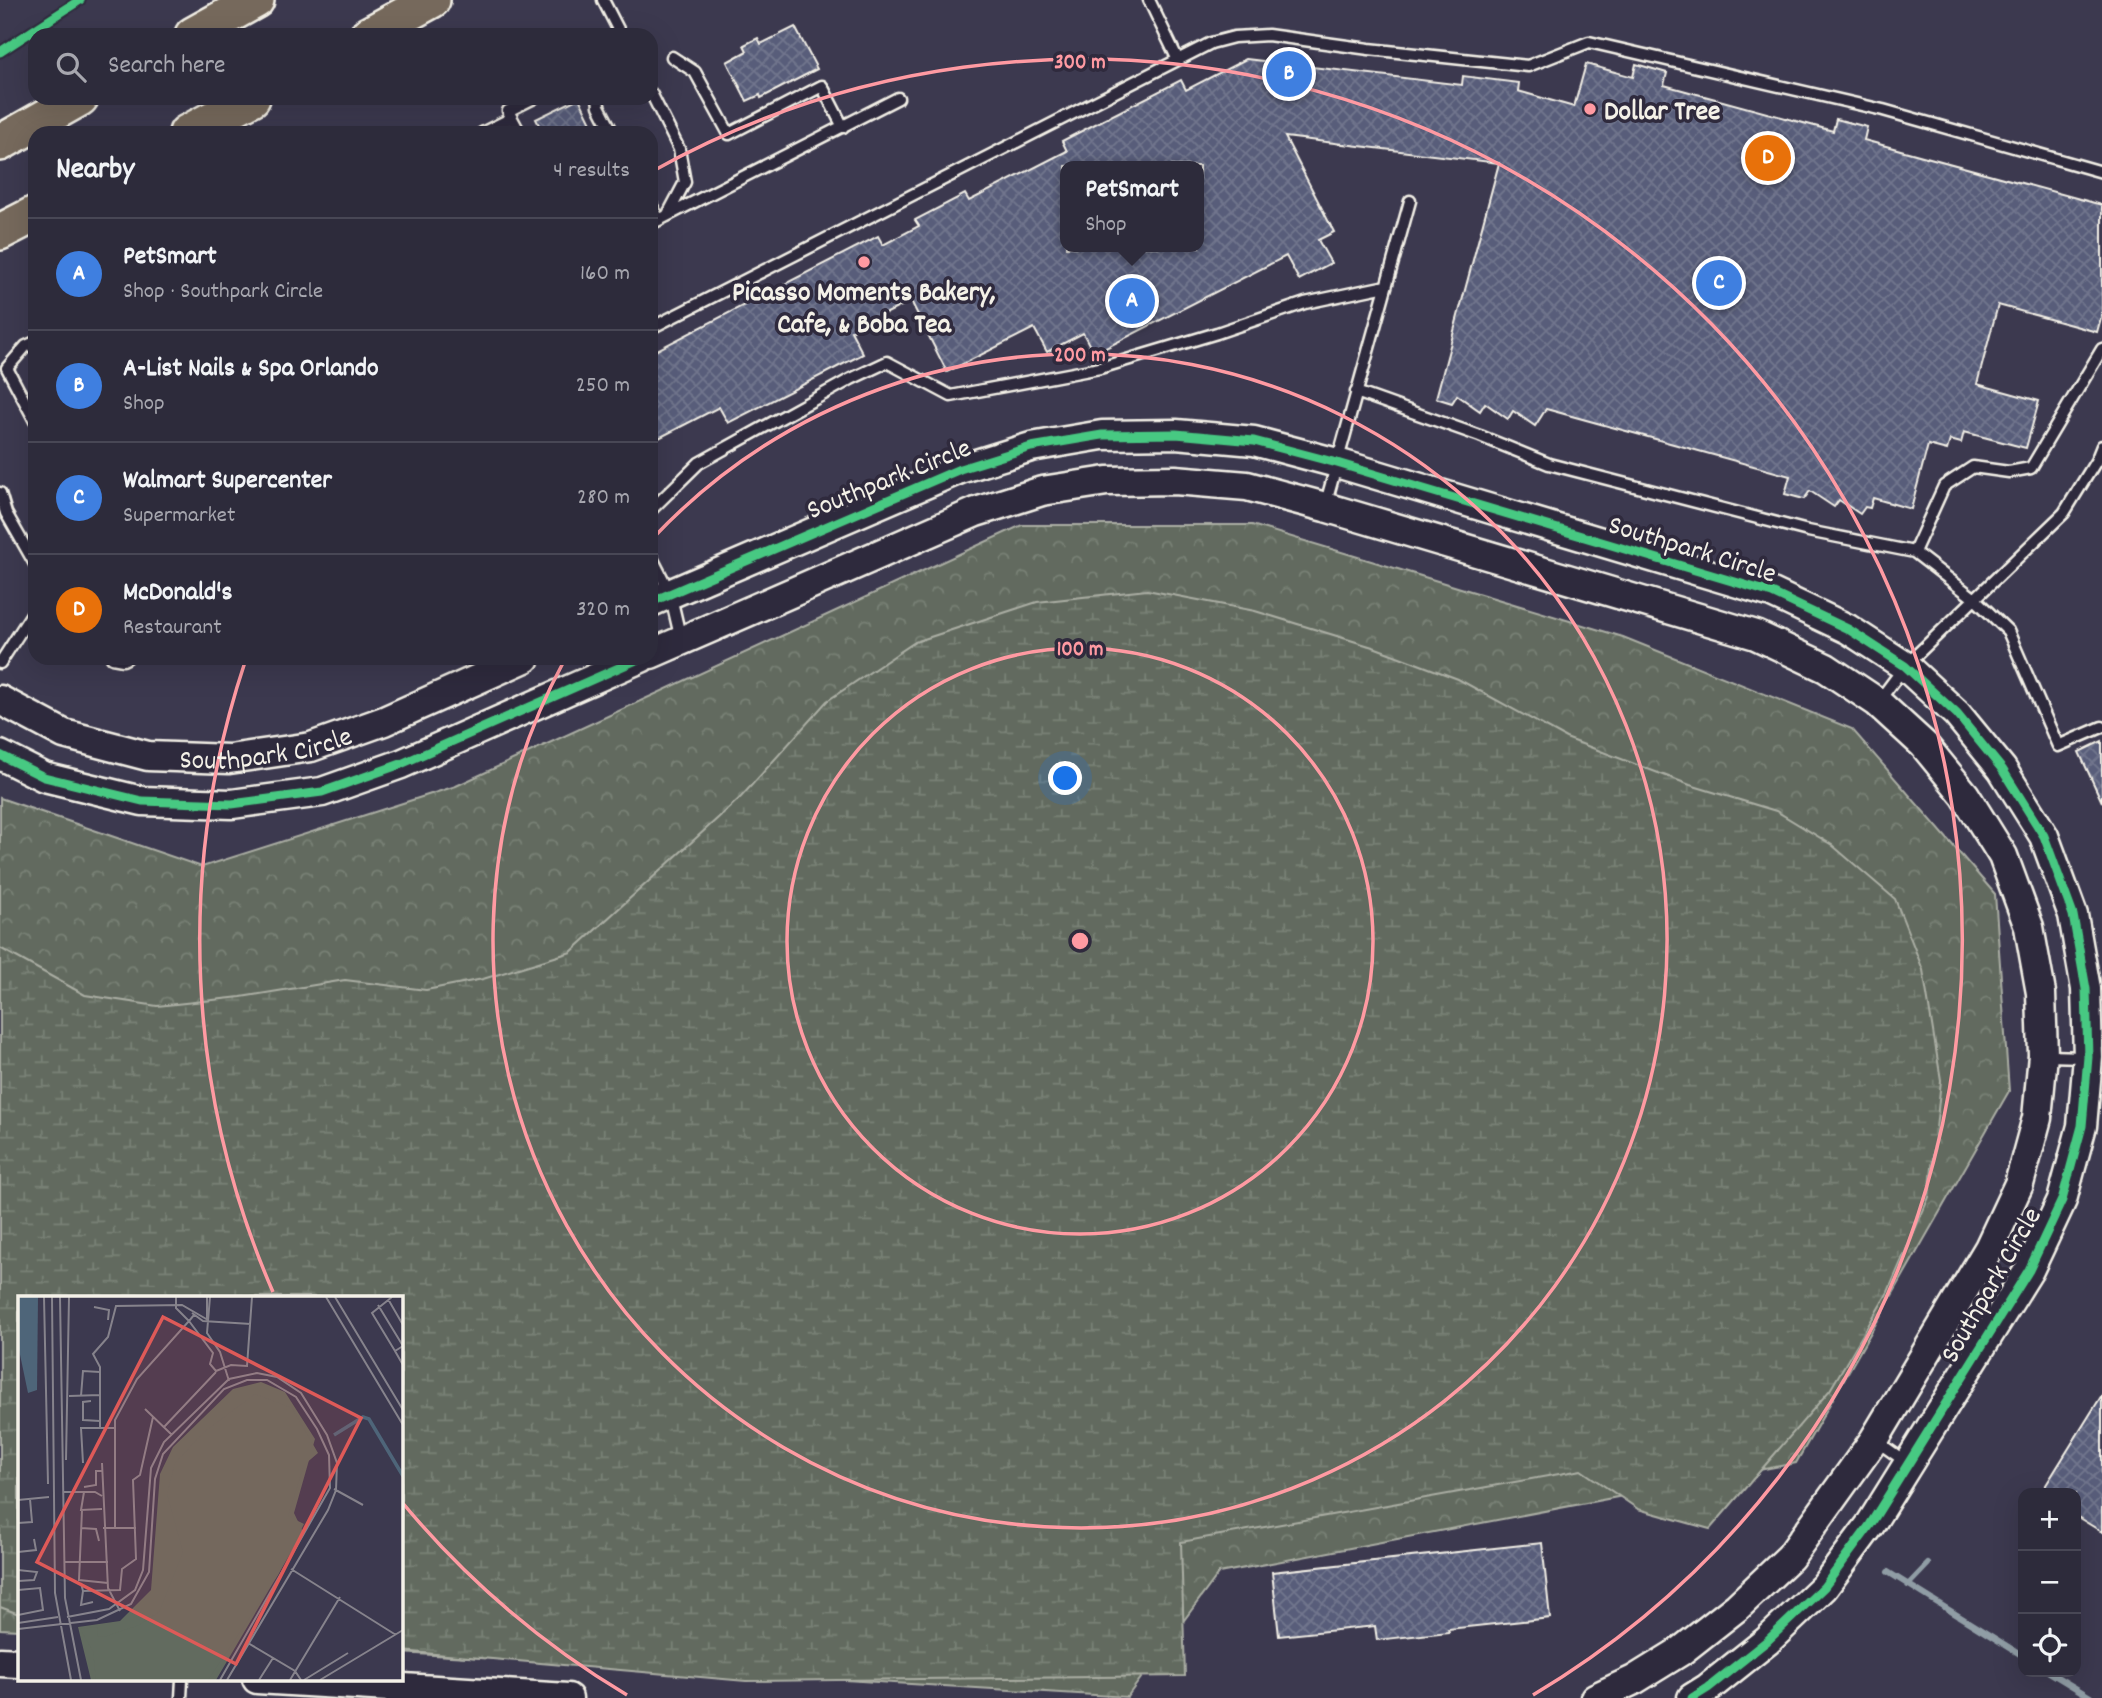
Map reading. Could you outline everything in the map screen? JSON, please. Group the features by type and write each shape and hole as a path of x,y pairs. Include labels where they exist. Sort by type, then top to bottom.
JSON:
{"highway":[{"path":"206,28 256,0"},
{"path":"381,28 432,0"},
{"path":"30,126 68,105"},
{"path":"200,126 239,105"},
{"path":"0,143 28,127"},
{"path":"0,232 28,218"}],"street":[{"name":"Southpark Circle","path":"660,597 960,469 1031,447 1102,436 1176,434 1254,441 1337,463 1772,593 1848,629 1905,666 1958,714 2002,769 2044,836 2073,915 2086,989 2088,1057 2082,1126 2062,1200 2029,1270 1870,1525 1824,1587 1766,1641 1692,1698"},
{"name":"Southpark Circle","path":"658,651 976,512 1042,491 1107,481 1175,480 1247,486 1756,635 1826,668 1877,702 1924,745 1965,795 2003,856 2029,927 2041,993 2043,1055 2037,1118 2019,1184 1989,1248 1874,1440 1790,1557 1737,1607 1681,1650 1634,1680 1595,1698"},
{"name":"Southpark Circle","path":"0,700 64,734 148,756 229,759 311,747 384,722 510,665"},
{"name":"Southpark Circle","path":"0,755 44,777 142,801 232,804 322,792 401,764 625,665"},
{"path":"0,1662 18,1663"},
{"path":"273,1680 568,1698"}],"lane":[{"path":"603,0 617,28"},
{"path":"1149,0 1178,60"},
{"path":"658,324 1211,43 1234,37 1268,35 1528,66 1589,41 1883,110 2102,172"},
{"path":"672,57 695,72 729,134 822,86 843,127"},
{"path":"659,220 898,98"},
{"path":"516,126 508,111 520,105"},
{"path":"599,105 609,126"},
{"path":"657,105 680,149 685,181 659,220"},
{"path":"496,126 512,118"},
{"path":"1325,507 1410,201"},
{"path":"658,503 699,463 887,362 951,396 1100,368 1305,303 1386,286"},
{"path":"28,345 4,369 28,409"},
{"path":"1914,552 1944,486 1973,467 2009,472 2031,468 2102,349"},
{"path":"1356,392 1480,436 1549,464 1808,531 1914,552 1975,599 2007,632 2058,746 2102,727"},
{"path":"1877,702 1905,666 2064,513 2096,461 2102,446"},
{"path":"0,493 6,513 28,552"},
{"path":"660,597 681,641"},
{"path":"0,663 28,620"},
{"path":"2043,1055 2088,1057"},
{"path":"1874,1440 1909,1464"},
{"path":"181,1698 182,1680"}],"green space":[{"path":"1022,525 1252,525 1623,637 1852,729 1995,894 2009,1091 1796,1463 1219,1573 1127,1697 402,1653 402,1296 18,1296 18,1630 0,1629 0,798 202,867 456,786"},
{"path":"1147,590 1255,611 1376,648 1458,679 1566,738 1690,785 1776,811 1832,845 1895,899 1923,970 1941,1080 1929,1197 1888,1292 1830,1390 1710,1529 1638,1509 1581,1470 1181,1542 1185,1676 746,1681 402,1651 402,1296 18,1296 18,1614 0,1607 0,948 85,995 157,1006 241,997 345,980 426,990 483,979 571,952 741,797 827,701 915,642 1037,602"}],"building":[{"path":"795,27 817,69 761,98 760,95 747,101 727,62 747,51 744,45 758,38 761,44"},
{"path":"1246,59 1462,85 1463,76 1519,83 1518,91 1574,107 1586,64 1633,77 1636,64 1667,73 1664,85 1833,131 1836,119 1867,127 1864,140 2102,205 2102,314 2097,332 1998,305 1977,384 2039,401 2026,448 1964,432 1961,443 1950,440 1947,450 1928,445 1911,509 1873,498 1870,508 1865,507 1860,514 1839,500 1834,507 1810,491 1804,499 1785,494 1790,476 1546,409 1535,426 1513,411 1508,419 1485,403 1480,411 1457,395 1452,403 1436,398 1499,163 1285,137 1334,232 1318,240 1331,263 1299,280 1286,256 1094,354 1083,333 1047,352 1034,328 947,372 911,301 851,331 863,354 728,423 719,407 658,438 658,349 878,236 883,245 919,226 915,220 965,194 969,201 1067,151 1062,141 1181,80 1186,90"},
{"path":"565,105 582,105 593,126 540,126 536,119"},
{"path":"2102,741 2102,802 2079,752"},
{"path":"2102,1395 2102,1532 2081,1519 2081,1488 2044,1488"},
{"path":"1542,1543 1550,1618 1377,1640 1375,1626 1279,1636 1272,1572"}],"waterway":[{"path":"1908,1585 1928,1564"},
{"path":"1888,1572 2018,1653"},
{"path":"2057,1677 2092,1698"}],"cycle path":[{"path":"37,28 80,0"},
{"path":"0,52 28,34"},
{"path":"658,599 960,469 1031,447 1102,435 1176,434 1254,441 1337,463 1772,593 1848,629 1905,666 1957,714 2002,769 2044,836 2073,915 2086,989 2088,1057 2082,1126 2062,1200 2029,1270 1870,1525 1824,1587 1767,1641 1692,1698"},
{"path":"0,755 44,777 142,801 232,804 322,792 401,764 625,665"}],"place":[{"name":"A-List Nails & Spa Orlando","path":"1289,74"},
{"name":"Dollar Tree","path":"1590,109"},
{"name":"McDonald's","path":"1768,158"},
{"name":"Picasso Moments Bakery, Cafe, & Boba Tea","path":"864,262"},
{"name":"Walmart Supercenter","path":"1719,283"},
{"name":"PetSmart","path":"1132,301"}]}
